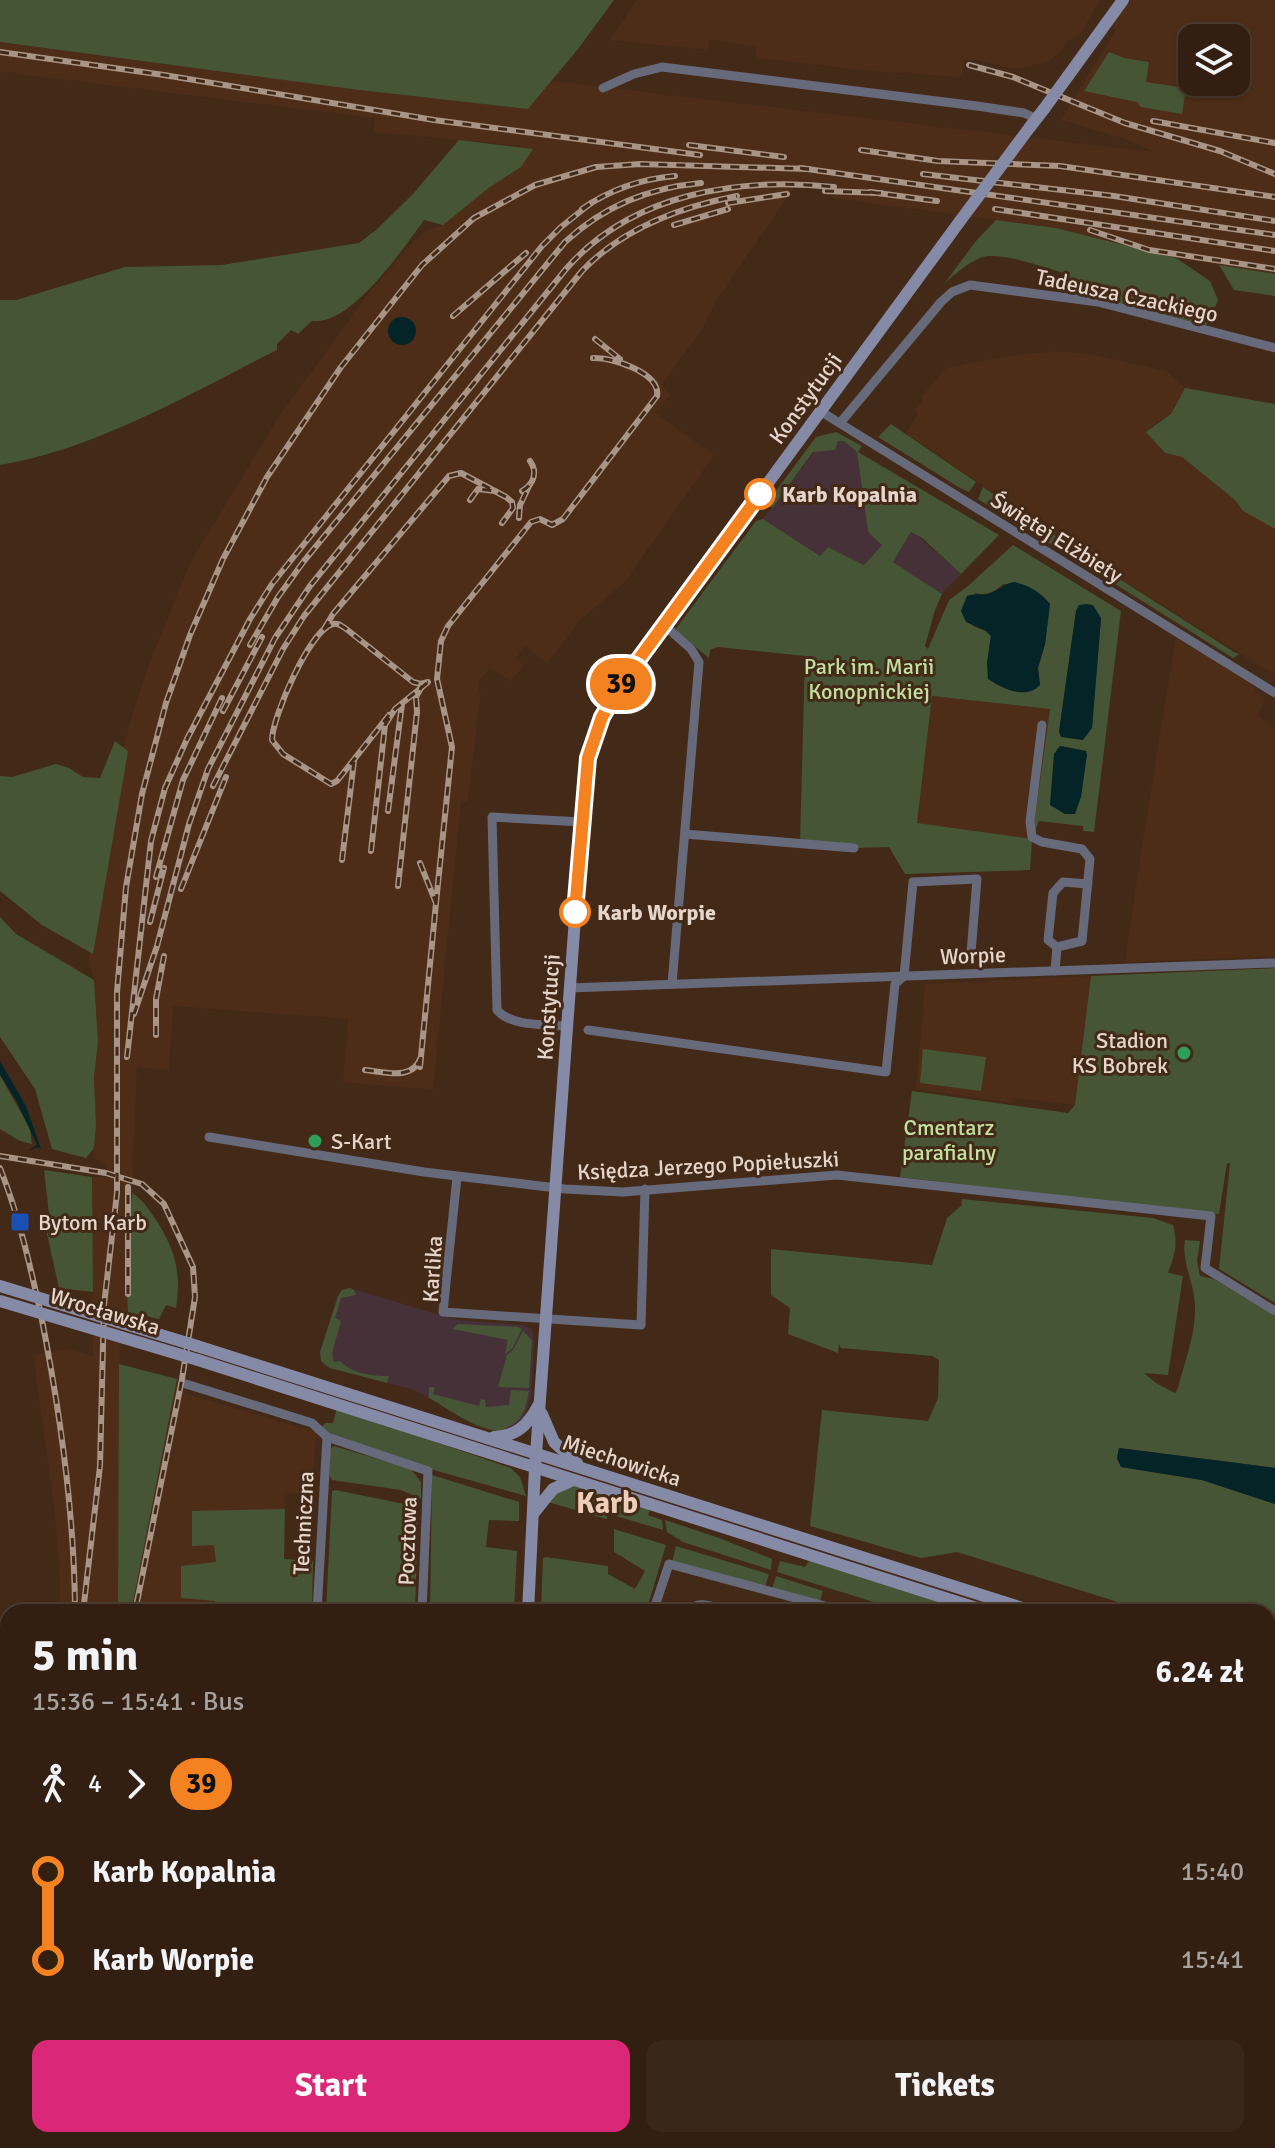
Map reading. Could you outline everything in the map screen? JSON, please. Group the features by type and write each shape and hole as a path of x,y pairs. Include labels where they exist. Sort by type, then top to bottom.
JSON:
{"main road":[{"name":"Konstytucji","path":"528,1604 569,988 588,758 596,732 612,698 664,625 1123,0"},
{"name":"Wrocławska","path":"0,1286 197,1346"},
{"name":"Wrocławska","path":"0,1301 198,1360"},
{"name":"Miechowicka","path":"197,1346 1010,1604"},
{"name":"Miechowicka","path":"198,1360 964,1604"},
{"path":"484,1435 506,1436 519,1431 533,1417 540,1403"},
{"path":"540,1403 543,1420 554,1442 582,1467"},
{"path":"533,1514 553,1489 573,1480"}],"street":[{"path":"603,88 634,74 662,67 977,106 1037,118"},
{"name":"Tadeusza Czackiego","path":"840,423 941,302 952,292 970,285 1098,302 1275,348"},
{"name":"Świętej Elżbiety","path":"820,411 1275,693"},
{"path":"664,625 691,649 699,662 672,984"},
{"path":"1042,725 1030,822 1032,837 1042,842 1082,849 1090,859 1082,941 1057,947"},
{"path":"567,1026 514,1021 497,1010 492,817 582,822"},
{"path":"685,834 854,848"},
{"path":"588,1030 886,1072 895,984 904,976 913,882 977,879 971,953"},
{"path":"1057,947 1048,940 1053,893 1063,882 1088,884"},
{"path":"1055,971 1057,947"},
{"name":"Worpie","path":"569,988 1275,963"},
{"name":"Księdza Jerzego Popiełuszki","path":"209,1137 457,1177 555,1188 623,1192 837,1175 1211,1216 1205,1268 1275,1311"},
{"name":"Karlika","path":"457,1177 443,1312 641,1325 645,1189"},
{"path":"186,1384 312,1423 327,1437"},
{"name":"Pocztowa","path":"327,1437 428,1471 422,1604"},
{"name":"Techniczna","path":"317,1604 327,1437"},
{"path":"656,1604 669,1564 818,1604"}],"shaded area":[{"path":"637,0 1100,0 1081,33 1066,42 1061,52 1047,63 1017,69 965,58 961,77 870,71 757,58 755,47 712,40 709,41 708,50 610,40"},
{"path":"1123,0 1275,0 1275,274 1176,258 1056,228 833,198 834,183 799,180 716,301 703,328 662,384 670,395 656,413 714,455 624,583 580,620 547,663 525,646 515,658 524,665 511,681 490,668 479,681 477,691 481,692 468,801 461,801 433,1090 343,1082 348,1019 173,1006 169,1070 137,1067 126,1280 128,1312 120,1310 118,1604 59,1604 55,1514 33,1355 67,1349 93,1356 91,1189 92,1177 107,1177 107,1165 94,1158 94,1077 98,1042 94,980 89,961 94,899 109,801 133,712 190,563 282,412 375,285 424,231 443,225 490,187 521,167 522,146 373,132 375,118 0,72 0,42 359,90 528,109 552,81 1155,152 1125,139 1061,120 1116,30 1106,22"},
{"path":"1060,351 1167,371 1185,388 1171,414 1147,432 1165,453 1182,457 1235,500 1243,511 1275,529 1275,675 1094,562 1091,569 1081,563 1087,557 906,433 918,414 915,410 923,400 921,397 946,368 1014,355"},
{"path":"844,441 857,452 868,532 883,545 864,565 828,547 820,556 763,519 815,451"},
{"path":"912,531 961,574 942,594 893,562"},
{"path":"1176,637 1254,686 1254,691 1266,699 1257,716 1275,728 1275,957 1125,962"},
{"path":"932,696 1050,709 1032,839 917,824"},
{"path":"1091,976 1075,1105 1013,1098 1012,1103 916,1089 925,984"},
{"path":"350,1288 456,1320 523,1325 532,1329 531,1396 524,1420 511,1430 489,1430 414,1390 324,1366 320,1352 338,1296 342,1290"},
{"path":"177,1379 186,1382 184,1393 316,1432 312,1495 285,1493 284,1590 281,1604 133,1604"}],"green space":[{"path":"0,0 614,0 528,109 359,90 0,42"},
{"path":"1109,52 1149,62 1146,82 1178,87 1178,96 1185,96 1182,114 1141,107 1137,102 1084,91"},
{"path":"459,140 533,149 521,167 490,187 443,225 424,220 374,284 343,312 312,321 298,334 291,330 277,344 277,350 142,418 72,446 0,465 0,300 16,300 125,267 222,265 359,243 413,194"},
{"path":"996,220 1056,228 1176,258 1210,281 1218,300 1211,318 1206,325 1076,294 1066,274 998,256 975,260 944,284"},
{"path":"1219,265 1275,274 1275,296 1234,290"},
{"path":"1185,388 1275,404 1275,529 1243,511 1235,500 1182,457 1165,453 1146,432 1171,414"},
{"path":"891,424 976,482 969,492 878,437"},
{"name":"Park im. Marii Konopnickiej","path":"836,432 862,446 858,452 999,535 961,574 922,538 911,532 893,562 942,594 925,646 928,649 949,600 1013,545 1121,611 1094,832 1083,831 1083,826 1039,821 1032,839 1030,870 905,874 889,847 800,844 805,656 718,647 710,650 709,658 675,630 756,521 763,519 820,556 828,547 864,565 882,545 868,532 857,452 844,441 838,441 835,450 813,452 773,507 764,507 816,437","holes":["1003,584 1023,586 1040,594 1050,604 1045,644 1038,668 1040,685 987,663 991,636 973,626 975,593 993,591","1076,611 1101,618 1092,728 1059,732","932,696 1050,709 1032,839 917,823","1061,746 1086,751 1081,797 1057,749"]},
{"path":"983,487 1087,557 1081,563 978,499"},
{"path":"1093,562 1239,654 1233,658 1091,569"},
{"path":"115,741 128,751 93,954 42,925 0,891 0,776 12,777 56,764 83,777 100,778"},
{"path":"0,917 16,934 94,980 98,1042 94,1077 96,1126 94,1148 86,1158 52,1149 35,1089 0,1037"},
{"name":"Cmentarz parafialny","path":"1275,968 1275,1303 1219,1269 1230,1163 1227,1163 1219,1214 900,1177 912,1091 1068,1113 1075,1105 1091,976"},
{"path":"923,1049 986,1057 981,1091 920,1083"},
{"path":"0,1075 30,1129 32,1144 0,1129"},
{"path":"44,1170 92,1177 93,1292 59,1288 45,1225 50,1223"},
{"path":"132,1193 161,1228 175,1260 178,1283 176,1308 166,1305 159,1319 128,1312 126,1280"},
{"path":"962,1199 1153,1218 1173,1225 1175,1249 1168,1273 1183,1276 1168,1375 1144,1373 1175,1393 1195,1317 1185,1240 1200,1241 1197,1261 1200,1276 1214,1279 1275,1316 1275,1468 1119,1448 1117,1458 1121,1467 1202,1480 1275,1504 1275,1604 1124,1604 957,1552 921,1558 810,1526 822,1410 928,1421 938,1398 939,1360 932,1356 841,1348 839,1344 838,1353 788,1334 790,1308 771,1295 771,1249 932,1265 947,1218 961,1206"},
{"path":"350,1288 356,1295 341,1298 335,1318 341,1321 332,1353 334,1362 340,1361 363,1373 389,1376 387,1383 330,1368 321,1361 320,1352 338,1296 342,1290"},
{"path":"458,1324 522,1329 512,1349 505,1354 508,1340 452,1329"},
{"path":"523,1331 532,1340 529,1388 498,1387 507,1355"},
{"path":"119,1364 177,1379 133,1604 118,1604"},
{"path":"429,1387 435,1387 433,1394 479,1406 481,1399 485,1400 486,1407 509,1405 511,1390 529,1391 523,1414 505,1431 485,1428 456,1414 429,1398"},
{"path":"337,1408 511,1468 520,1477 526,1496 430,1469 331,1435 322,1427 325,1423 333,1423"},
{"path":"334,1446 411,1469 421,1482 421,1499 401,1490 332,1480 329,1474 330,1449"},
{"path":"432,1475 519,1502 519,1521 489,1520 486,1547 517,1551 514,1604 430,1604"},
{"path":"576,1486 650,1509 648,1515 662,1520 663,1530 609,1514 606,1519 548,1502 560,1491"},
{"path":"332,1491 409,1505 418,1514 415,1604 326,1604"},
{"path":"285,1509 284,1559 313,1561 312,1604 215,1604 215,1601 181,1598 181,1566 216,1562 214,1545 192,1546 192,1511"},
{"path":"665,1520 772,1559 771,1570 683,1542 667,1532"},
{"path":"614,1529 666,1545 648,1604 541,1604 543,1558 546,1557 608,1566 608,1574 635,1589 645,1571 614,1552"},
{"path":"676,1546 769,1574 765,1587 672,1562"},
{"path":"780,1561 805,1567 809,1561 949,1604 880,1604 777,1572"},
{"path":"776,1576 823,1591 820,1601 772,1589"}],"water":[{"path":"402,317 412,321 416,331 412,341 402,345 392,341 388,331 392,321"},
{"path":"1014,582 1034,590 1050,604 1045,644 1038,668 1040,685 1028,692 1007,689 988,679 991,636 966,622 961,611 967,596 988,594"},
{"path":"1079,605 1093,605 1101,618 1092,728 1083,740 1061,737 1059,732 1076,611"},
{"path":"1060,746 1086,751 1087,755 1081,797 1075,814 1065,814 1050,805 1054,754"},
{"path":"0,1061 26,1106 41,1149 38,1147 28,1151 37,1145 17,1102 0,1075"},
{"path":"1119,1448 1275,1468 1275,1504 1202,1480 1121,1467 1117,1458"}],"railway":[{"path":"0,52 164,75 434,120 700,155"},
{"path":"969,65 1013,77 1125,123 1220,151 1275,174"},
{"path":"1153,121 1275,143"},
{"path":"689,145 784,157"},
{"path":"861,150 938,161 1060,166 1275,197"},
{"path":"84,1604 100,1466 104,1305 117,1193 117,992 126,887 142,794 166,703 190,635 223,559 267,477 341,367 422,265 474,218 535,185 596,167 640,164 809,169"},
{"path":"800,168 1275,235"},
{"path":"923,174 1114,196 1275,221"},
{"path":"582,209 626,186 675,176"},
{"path":"250,645 278,597 304,561 565,242 595,218 628,201 663,189 701,183"},
{"path":"134,1014 208,769 275,638 310,586 566,269 593,243 622,223 655,207 689,196 761,185 834,187"},
{"path":"825,191 881,193"},
{"path":"870,192 937,201"},
{"path":"728,203 787,194"},
{"path":"213,786 283,649 304,616 582,271 634,231 694,206 737,196"},
{"path":"127,1057 151,841 165,788 250,619 272,584 542,246 591,203"},
{"path":"674,225 728,209"},
{"path":"995,209 1275,251"},
{"path":"1090,230 1149,250 1275,269"},
{"path":"453,316 526,253"},
{"path":"595,339 620,359"},
{"path":"436,903 452,747 437,679 441,641 448,626 531,522 540,519 552,525 563,519 657,396 651,380 634,368 612,360 593,358"},
{"path":"522,491 534,478 530,461"},
{"path":"324,629 333,614 449,476 461,473 512,502 513,508 502,523"},
{"path":"519,518 520,505 530,484"},
{"path":"470,500 478,489 495,491"},
{"path":"389,715 337,781 331,784 283,754 272,740 278,713 294,676 314,641 333,624 345,628 413,682 428,682"},
{"path":"223,711 262,637"},
{"path":"371,851 385,725 395,709 427,683"},
{"path":"398,886 417,712 416,697 422,686"},
{"path":"156,877 183,780 222,698"},
{"path":"388,811 402,704"},
{"path":"342,860 354,761"},
{"path":"181,889 226,777"},
{"path":"420,863 436,903 420,1067"},
{"path":"150,922 164,868"},
{"path":"156,1035 156,999 164,956"},
{"path":"365,1070 405,1072 417,1065 421,1057"},
{"path":"0,1156 106,1173 142,1184 164,1204 193,1267 195,1297 182,1379 137,1604"},
{"path":"0,1168 28,1259 54,1387 69,1497 75,1604"},
{"path":"128,1187 128,1294"}],"bus line":[{"name":"39","path":"575,912 588,758 602,717 625,678 760,494"}],"place":[{"name":"Karb Kopalnia","path":"760,494"},
{"name":"Karb Worpie","path":"575,912"},
{"name":"Stadion KS Bobrek","path":"1184,1053"},
{"name":"S-Kart","path":"315,1141"},
{"name":"Bytom Karb","path":"20,1222"}],"district":[{"name":"Karb","path":"607,1503"}]}
